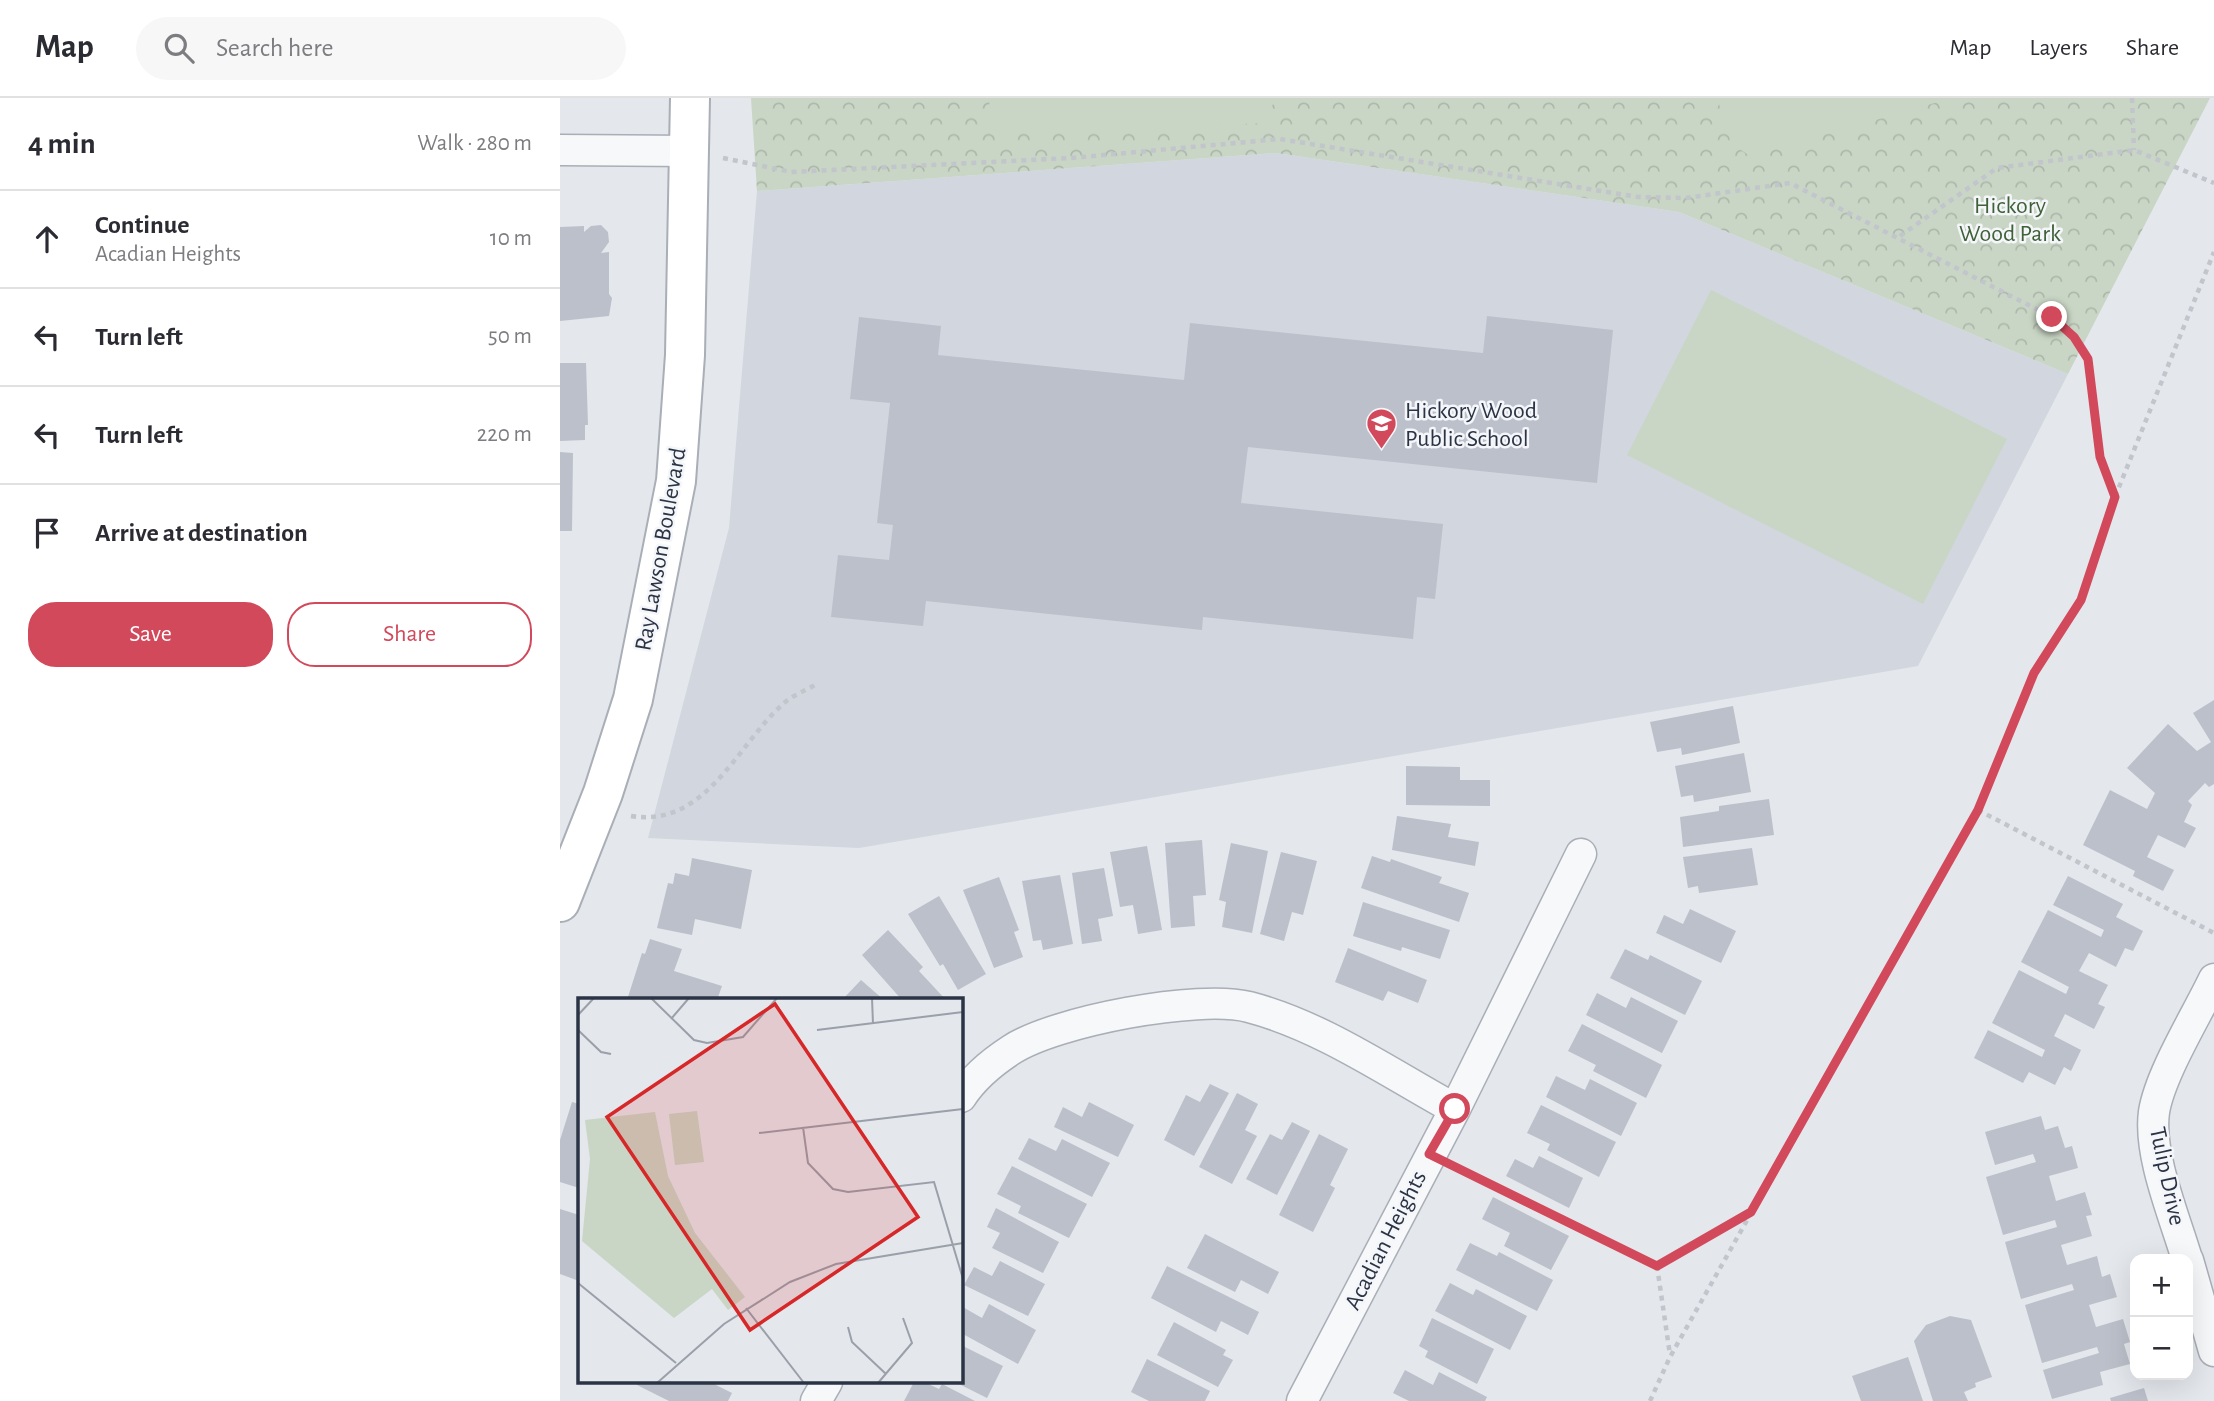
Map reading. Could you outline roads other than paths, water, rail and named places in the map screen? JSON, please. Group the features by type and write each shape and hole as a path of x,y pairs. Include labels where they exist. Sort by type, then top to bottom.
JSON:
{"street":[{"name":"Ray Lawson Boulevard","path":"560,902 596,811 633,699 676,481 685,355 690,98"},
{"path":"560,150 691,151"},
{"name":"Acadian Heights","path":"1301,1401 1455,1109 1581,854"},
{"name":"Tulip Drive","path":"2186,1254 2160,1164 2154,1112 2166,1078 2214,979"},
{"path":"962,1096 975,1077 1013,1048 1056,1030 1142,1011 1208,1003 1248,1006 1301,1025 1455,1109"},
{"name":"Tulip Drive","path":"2193,1278 2214,1352"},
{"path":"816,1401 826,1384"}],"place":[{"name":"Hickory Wood Public School","path":"1382,451"}],"park label":[{"name":"Hickory Wood Park","path":"2010,219"}]}
